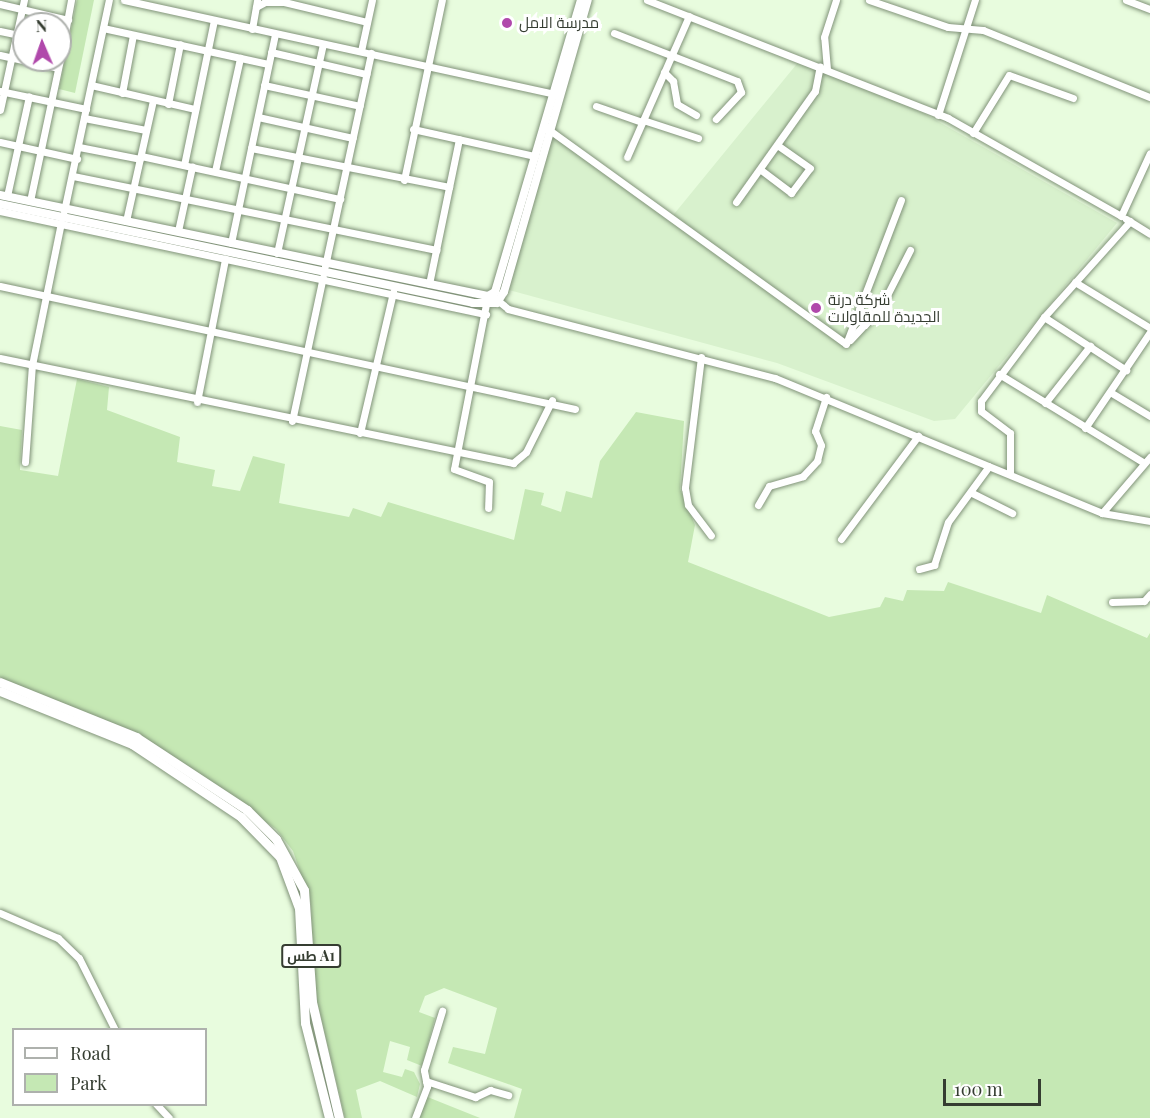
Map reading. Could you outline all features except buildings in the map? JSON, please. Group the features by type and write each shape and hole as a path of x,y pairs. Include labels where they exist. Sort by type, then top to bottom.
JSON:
{"highway":[{"name":"طس A1","path":"0,682 136,737 247,810 276,839 304,890 312,1002 339,1118"},
{"name":"طس A1","path":"0,691 132,744 241,818 280,857 299,908 305,1023 329,1118"}],"main road":[{"path":"0,204 323,276 394,290 490,302 504,292 581,0"},
{"path":"556,95 588,0"},
{"path":"490,302 535,156 547,128"},
{"path":"3,195 30,201 62,216 126,221 178,231 429,284 490,302"}],"street":[{"path":"22,10 24,0"},
{"path":"25,462 32,365 109,0"},
{"path":"124,0 428,65 556,95"},
{"path":"361,51 372,0"},
{"path":"404,180 442,0"},
{"path":"647,0 939,115 1150,234"},
{"path":"736,202 761,170 815,91 824,68 824,37 836,0"},
{"path":"869,0 897,4 964,29 983,30 1088,69 1150,97"},
{"path":"939,115 964,29 975,0"},
{"path":"1126,0 1150,9"},
{"path":"252,29 257,4 265,2 284,2 367,22"},
{"path":"0,4 31,12"},
{"path":"627,157 689,16"},
{"path":"178,231 185,198 195,109 214,20"},
{"path":"102,28 268,64"},
{"path":"614,33 741,85 741,92 716,119"},
{"path":"231,243 275,34"},
{"path":"122,93 133,35"},
{"path":"168,104 180,44"},
{"path":"277,253 323,44"},
{"path":"271,52 366,74"},
{"path":"292,421 371,53"},
{"path":"215,171 240,58"},
{"path":"0,110 2,91 12,61"},
{"path":"30,201 58,72"},
{"path":"664,72 673,81 677,104 696,115"},
{"path":"973,133 1009,75 1073,98"},
{"path":"91,85 195,109"},
{"path":"264,85 360,106"},
{"path":"2,91 86,109"},
{"path":"3,195 18,146 29,96"},
{"path":"126,221 153,100"},
{"path":"596,106 698,138"},
{"path":"84,117 146,130"},
{"path":"258,117 353,138"},
{"path":"547,128 846,344"},
{"path":"413,129 535,156"},
{"path":"429,284 459,139"},
{"path":"0,142 76,159"},
{"path":"761,170 791,193 810,168 778,146"},
{"path":"79,147 215,171 292,187 340,200"},
{"path":"251,148 346,169 449,187"},
{"path":"1121,216 1150,153"},
{"path":"73,176 436,250"},
{"path":"846,344 901,200"},
{"path":"0,212 62,216 225,259 323,276"},
{"path":"1010,474 1010,433 980,406 999,374 1044,316 1130,221"},
{"path":"846,344 881,307 910,250"},
{"path":"197,402 213,330 225,259"},
{"path":"1075,282 1150,334 1085,428"},
{"path":"0,286 552,400 575,409"},
{"path":"360,433 394,290"},
{"path":"488,508 489,482 455,473 471,384 490,302 565,325 701,357 826,397 1102,513 1150,521"},
{"path":"1044,316 1126,370"},
{"path":"1045,403 1090,346"},
{"path":"701,357 685,488 688,506 711,535"},
{"path":"0,358 292,421 457,453 520,461 552,400"},
{"path":"999,374 1144,463"},
{"path":"1110,392 1150,416"},
{"path":"758,505 769,486 803,476 818,461 821,445 815,430 826,397"},
{"path":"841,539 918,436"},
{"path":"1102,513 1150,457"},
{"path":"919,569 934,565 948,522 972,493 989,466"},
{"path":"972,493 1012,513"},
{"path":"1112,602 1144,601 1150,594"},
{"path":"0,913 58,938 79,958 115,1028"},
{"path":"415,1118 426,1081 424,1070 442,1011"},
{"path":"426,1081 475,1097 490,1090 508,1095"},
{"path":"158,1106 169,1118"}],"shaded area":[{"path":"800,60 923,113 1117,223 955,419 934,421 777,363 509,290 551,130 670,219"}],"green space":[{"path":"77,0 94,0 75,93 59,89 62,72 72,72 72,25"},
{"path":"77,379 109,387 107,410 180,437 177,462 215,470 212,486 240,491 253,456 285,464 279,503 349,517 353,508 381,517 388,502 514,540 525,489 544,493 541,505 561,512 566,491 592,498 600,461 636,412 684,421 680,489 695,525 688,562 829,617 880,607 885,597 903,601 907,590 944,591 948,582 1041,613 1047,595 1147,638 1150,633 1150,1118 514,1118 522,1089 448,1063 453,1047 485,1054 497,1008 444,988 425,996 419,1012 435,1018 422,1066 407,1060 410,1047 390,1041 383,1072 402,1077 405,1069 414,1072 420,1084 417,1097 380,1081 356,1090 362,1118 345,1118 314,988 311,904 293,851 276,829 161,750 0,680 0,426 22,430 20,470 58,476"},
{"path":"425,1096 480,1118 417,1118"}],"place":[{"name":"مدرسة الامل","path":"507,23"},
{"name":"شركة درنة الجديدة للمقاولات","path":"816,308"}]}
